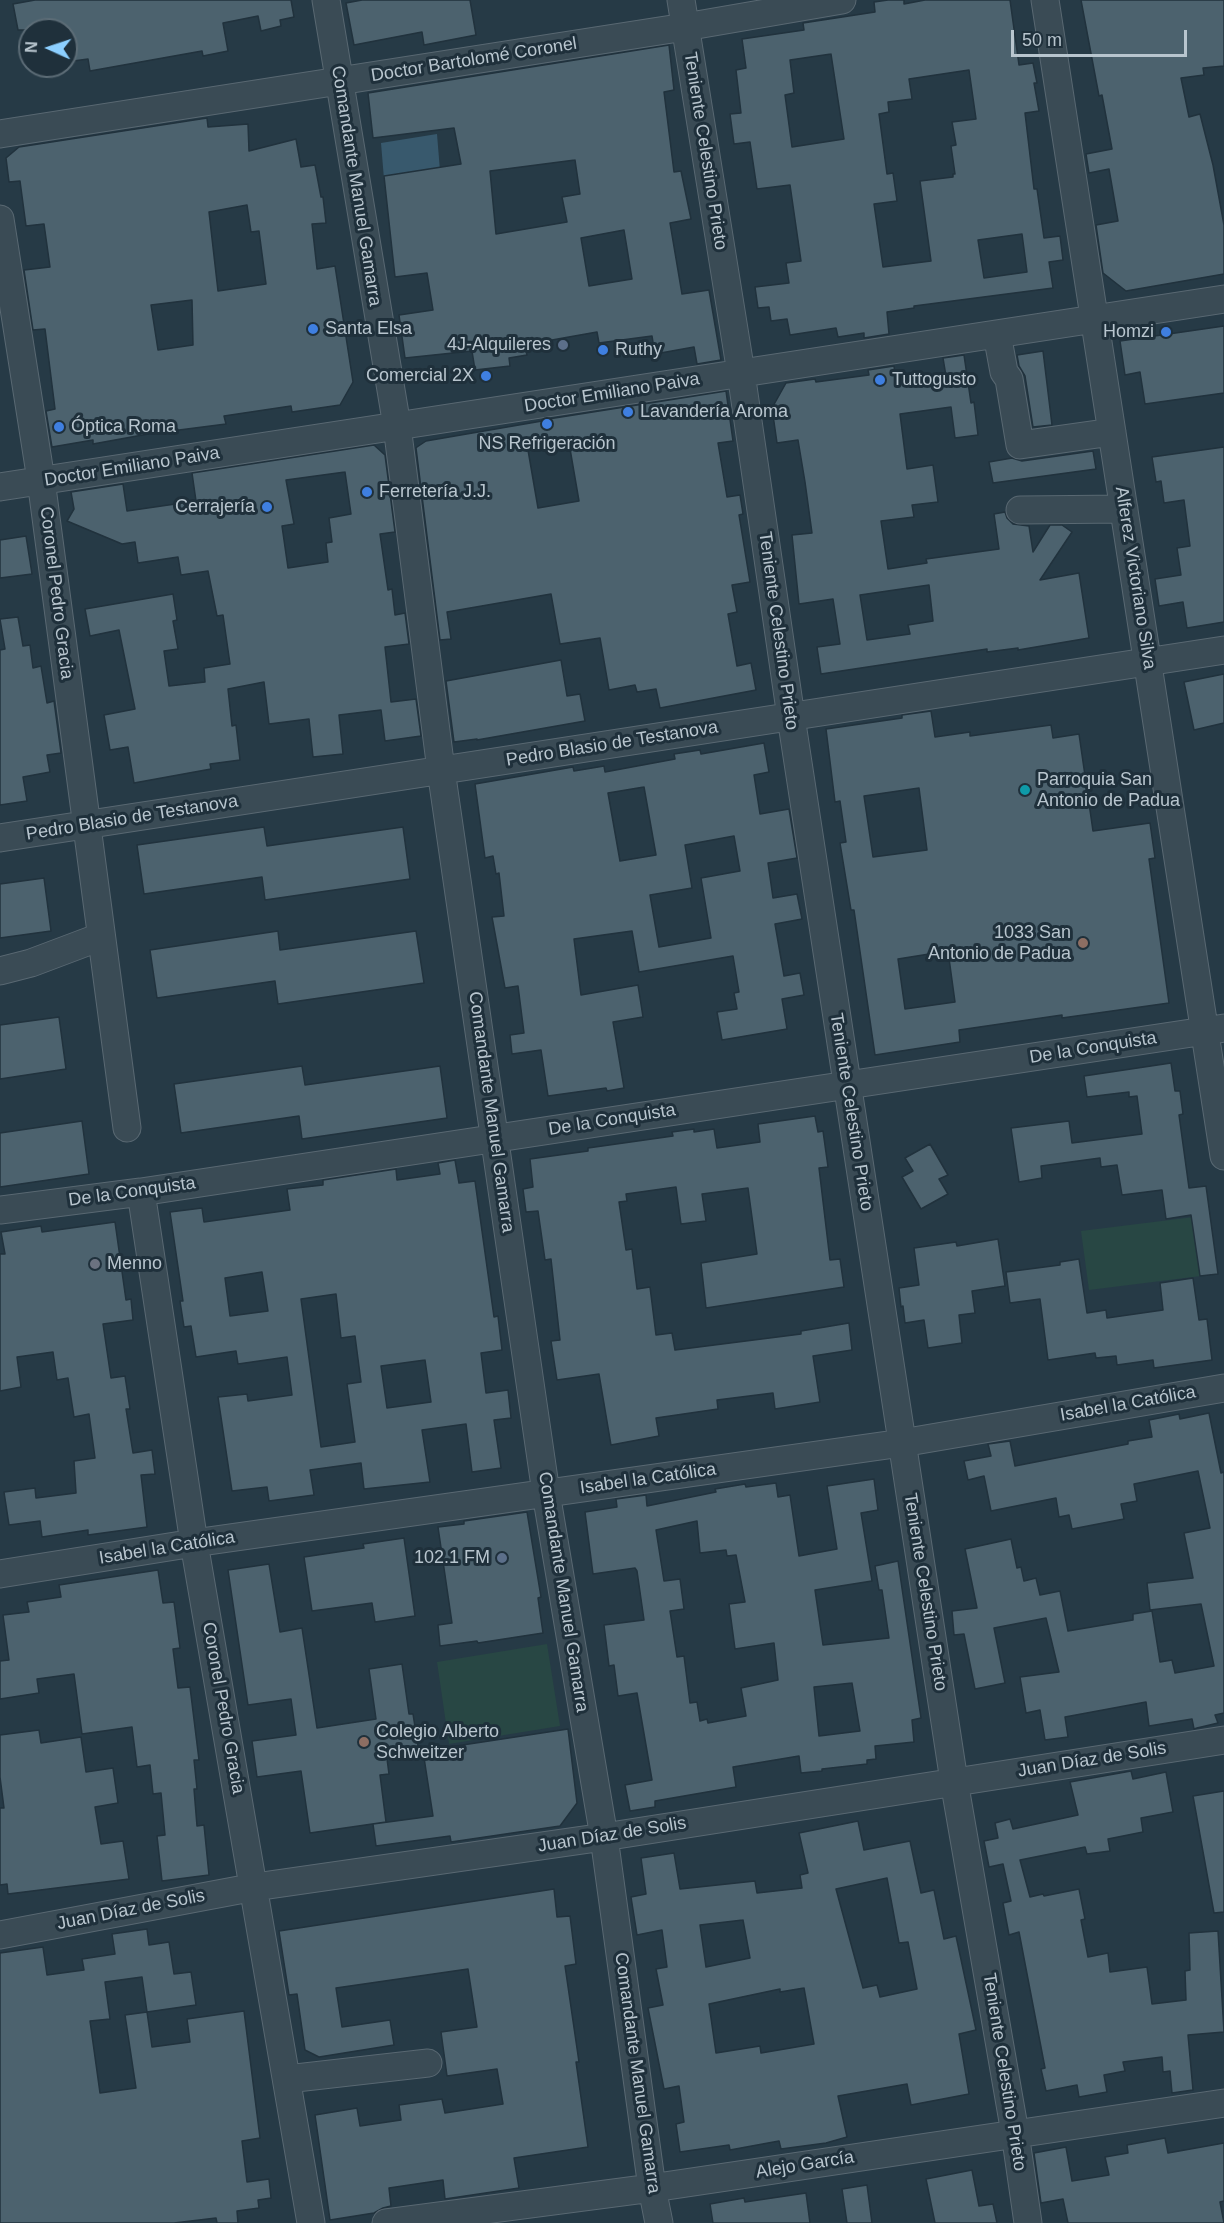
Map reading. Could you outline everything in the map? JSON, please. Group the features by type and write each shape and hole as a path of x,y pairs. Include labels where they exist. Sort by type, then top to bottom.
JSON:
{"street":[{"name":"Comandante Manuel Gamarra","path":"326,0 397,426 441,770 494,1138 546,1493 604,1837 652,2188 659,2223"},
{"name":"Teniente Celestino Prieto","path":"681,0 741,373 791,717 954,1781 1015,2133 1028,2223"},
{"name":"Doctor Bartolomé Coronel","path":"0,134 685,27 842,0"},
{"name":"Alferez Victoriano Silva","path":"1045,0 1148,662 1214,1029 1224,1156"},
{"name":"Coronel Pedro Gracia","path":"0,219 41,480 127,1128"},
{"name":"Doctor Emiliano Paiva","path":"0,487 1224,299"},
{"path":"997,334 1004,372 1009,379 1020,445 1112,432"},
{"path":"1020,510 1124,509"},
{"name":"Pedro Blasio de Testanova","path":"0,838 1224,650"},
{"path":"0,971 31,963 100,937"},
{"name":"De la Conquista","path":"0,1210 141,1192 1214,1029"},
{"name":"Coronel Pedro Gracia","path":"141,1192 194,1544 255,1887 311,2223"},
{"name":"Isabel la Católica","path":"0,1574 194,1544 902,1443 1224,1388"},
{"name":"Juan Díaz de Solis","path":"0,1935 255,1887 604,1837 1224,1740"},
{"path":"287,2079 428,2063"},
{"name":"Alejo García","path":"386,2223 652,2188 1224,2103"}],"green space":[{"path":"1202,1216 1209,1275 1089,1290 1081,1231"},
{"path":"547,1644 560,1726 449,1744 437,1662"}],"water":[{"path":"437,134 440,171 384,179 381,143"}],"building":[{"path":"35,0 291,0 294,17 280,20 281,26 261,31 258,16 223,23 228,51 203,56 202,51 90,71 88,59 78,60 78,18 18,18 18,30 13,4"},
{"path":"362,0 470,0 476,35 424,45 422,32 354,45 346,3"},
{"path":"904,0 904,4 925,0 1010,0 1019,65 1033,63 1037,83 1034,83 1039,111 1025,113 1034,189 1037,189 1044,238 1060,236 1063,260 1049,262 1053,288 914,306 914,308 887,312 889,334 864,338 864,333 838,337 836,328 790,335 787,319 771,321 769,307 758,308 755,287 789,283 786,263 801,261 790,185 757,189 750,142 734,144 730,114 741,113 736,70 746,68 742,39 804,30 803,23 875,12 874,2","holes":["831,54 844,139 792,147 785,95 794,93 790,60","969,70 976,119 952,122 956,145 951,146 955,174 953,177 920,181 931,261 883,267 874,204 897,201 893,173 887,174 879,114 889,112 888,102 912,99 909,79","1022,234 1027,272 984,278 978,240"]},
{"path":"1081,0 1224,0 1224,66 1203,68 1204,75 1181,78 1189,117 1200,114 1213,165 1224,225 1224,274 1126,291 1103,273 1096,225 1118,221 1109,169 1089,173 1086,154 1112,149 1102,95 1099,96"},
{"path":"669,45 674,90 664,92 674,172 681,171 691,219 670,223 682,294 709,290 721,360 697,364 694,347 655,354 652,336 599,343 597,332 552,340 553,345 526,351 527,355 509,358 510,366 475,370 472,351 405,358 399,315 433,310 427,273 395,277 384,176 461,164 454,128 373,138 368,93","holes":["575,160 580,194 562,197 567,222 496,234 490,171","624,230 632,279 589,286 581,238"]},
{"path":"207,118 208,127 248,124 249,151 296,139 301,167 315,165 321,197 323,197 326,223 312,224 317,269 335,266 353,382 340,405 292,412 291,406 224,416 226,424 93,444 93,440 52,447 46,411 55,409 45,329 33,330 24,270 50,267 44,224 26,226 20,181 9,182 6,158 19,147","holes":["247,205 251,232 259,231 266,284 218,291 209,212","192,300 193,345 158,350 151,305"]},
{"path":"1224,326 1224,393 1145,404 1140,372 1125,375 1120,341"},
{"path":"1043,351 1052,425 1033,427 1025,376 1019,366 1017,355"},
{"path":"964,355 978,435 955,438 951,407 900,414 907,469 933,465 938,502 912,505 914,517 881,521 888,569 927,563 926,559 999,549 994,514 1005,512 1013,524 1029,526 1033,552 1050,525 1062,525 1072,532 1040,580 1079,573 1089,638 1018,650 1018,648 987,652 987,649 821,674 817,647 840,644 833,599 799,604 792,535 812,533 805,482 798,440 777,443 772,408 786,383 815,379 816,382 869,375 868,370 894,366 896,384 946,376 943,358","holes":["929,585 933,621 908,625 910,634 867,640 860,595"]},
{"path":"726,391 733,441 718,443 727,497 740,495 743,514 739,515 750,582 732,585 737,612 728,614 737,666 751,663 756,690 660,708 656,689 637,692 635,685 609,690 600,638 560,644 551,594 447,612 451,639 440,640 416,448 426,441","holes":["569,443 579,501 538,508 528,450"]},
{"path":"374,445 385,455 395,532 380,534 388,590 392,589 395,615 405,613 409,644 385,647 391,702 416,699 421,736 385,741 381,710 339,715 343,754 313,757 309,719 269,724 264,682 228,689 232,726 236,725 240,760 210,764 211,769 134,783 128,747 110,750 104,715 135,709 119,630 90,636 85,609 173,594 177,620 173,621 178,649 164,651 169,686 205,682 204,668 230,664 223,615 217,616 208,571 181,575 178,557 138,563 135,542 122,544 67,521 74,509 71,492 123,484 127,511 196,501 192,473","holes":["345,472 351,514 329,518 332,542 326,543 328,562 288,568 282,526 294,524 286,480"]},
{"path":"1224,447 1224,622 1187,628 1183,602 1159,606 1155,579 1181,575 1177,548 1190,546 1184,500 1164,503 1161,481 1156,482 1152,457"},
{"path":"1093,451 1096,469 993,483 989,462 1012,458 1022,461"},
{"path":"26,536 32,574 0,578 0,540"},
{"path":"18,617 23,646 30,645 33,668 41,666 47,703 54,701 61,753 47,755 50,772 23,777 27,801 0,805 0,650 5,649 0,619"},
{"path":"561,660 567,696 580,694 585,721 454,742 446,681"},
{"path":"1224,674 1224,723 1194,730 1184,682"},
{"path":"931,711 935,737 970,732 970,736 1051,725 1053,738 1079,734 1093,831 1150,823 1155,858 1149,859 1169,1003 959,1030 960,1042 875,1055 854,910 851,910 840,843 846,842 840,801 835,802 826,729 902,718 902,715","holes":["919,788 927,850 873,857 864,796","948,951 955,1002 905,1009 898,959"]},
{"path":"764,743 769,772 754,775 760,814 789,809 797,858 768,863 773,898 797,894 802,919 775,924 784,976 800,973 804,995 782,999 787,1029 722,1040 717,1012 737,1009 734,993 739,992 733,956 639,972 632,931 574,939 581,995 638,985 643,1017 613,1022 624,1088 607,1091 606,1088 548,1096 541,1050 512,1054 510,1035 524,1033 518,986 505,988 492,917 504,916 499,873 496,874 493,856 485,858 475,784 573,767 574,771 604,766 605,772 675,759 674,754 700,750 701,754","holes":["644,787 656,855 620,861 608,793","734,836 740,871 701,878 711,938 659,947 650,895 692,888 685,845"]},
{"path":"264,827 267,846 403,827 410,879 265,900 262,877 144,894 137,845"},
{"path":"44,878 51,931 0,938 0,884"},
{"path":"278,931 280,950 416,931 424,983 278,1004 275,981 157,998 150,950"},
{"path":"59,1017 66,1069 0,1079 0,1025"},
{"path":"1171,1063 1175,1091 1180,1091 1183,1114 1179,1115 1189,1188 1206,1186 1218,1274 1200,1276 1191,1215 1166,1219 1162,1190 1122,1195 1117,1165 1101,1167 1100,1158 1041,1166 1042,1178 1019,1182 1011,1128 1069,1121 1072,1143 1142,1134 1137,1096 1129,1097 1129,1092 1087,1097 1084,1076"},
{"path":"302,1066 305,1085 440,1066 447,1118 302,1139 299,1116 181,1133 174,1084"},
{"path":"815,1116 818,1132 823,1131 828,1167 819,1168 830,1260 840,1259 844,1287 706,1308 701,1263 757,1254 748,1188 702,1194 706,1221 681,1224 676,1187 626,1194 627,1201 619,1202 626,1250 632,1249 637,1289 650,1287 656,1335 672,1333 675,1350 801,1334 801,1331 849,1323 852,1350 813,1356 820,1402 775,1409 773,1393 717,1400 718,1409 656,1418 659,1436 611,1445 599,1374 557,1380 551,1341 560,1340 551,1259 545,1260 538,1211 526,1212 523,1189 533,1187 530,1159 673,1136 672,1132 694,1129 694,1132 714,1129 717,1148 760,1142 758,1124"},
{"path":"82,1121 89,1174 0,1187 0,1133"},
{"path":"930,1144 948,1175 939,1179 948,1194 921,1209 902,1177 913,1171 905,1158"},
{"path":"455,1160 459,1183 475,1181 494,1317 498,1316 502,1350 481,1353 486,1393 508,1390 511,1418 494,1420 501,1468 472,1472 466,1424 422,1430 430,1482 364,1489 361,1463 310,1470 314,1495 269,1501 267,1487 232,1491 218,1397 247,1394 248,1401 292,1395 287,1357 238,1364 236,1351 196,1357 191,1326 184,1327 180,1301 183,1301 170,1212 202,1208 204,1222 290,1210 287,1189 323,1185 323,1180 396,1169 397,1180 440,1174 438,1163","holes":["262,1272 268,1311 230,1316 225,1278","336,1294 341,1338 355,1336 361,1382 347,1384 355,1442 321,1447 301,1299","425,1360 431,1402 387,1408 381,1366"]},
{"path":"115,1222 126,1300 131,1299 133,1320 103,1324 111,1378 125,1376 130,1409 126,1409 133,1453 152,1450 155,1474 141,1475 147,1527 88,1535 88,1530 42,1537 40,1521 9,1525 4,1492 35,1488 36,1498 76,1493 74,1461 95,1458 89,1414 74,1417 68,1378 57,1380 53,1352 17,1357 21,1387 0,1391 0,1254 5,1254 1,1232 41,1226 42,1232"},
{"path":"998,1239 1005,1286 972,1291 975,1313 959,1315 962,1343 928,1348 924,1320 905,1323 903,1306 901,1307 899,1288 919,1285 914,1248 956,1242 957,1246"},
{"path":"1079,1259 1087,1313 1106,1310 1107,1318 1163,1310 1160,1283 1193,1278 1199,1320 1207,1319 1212,1360 1154,1368 1153,1360 1117,1365 1116,1356 1096,1358 1095,1353 1048,1360 1040,1299 1010,1303 1006,1272 1060,1265 1060,1262"},
{"path":"1209,1413 1221,1473 1224,1472 1224,1713 1215,1715 1218,1723 1194,1729 1192,1719 1149,1726 1146,1702 1065,1717 1068,1737 1045,1740 1040,1710 1026,1713 1020,1677 1059,1672 1046,1618 994,1628 1005,1683 975,1689 964,1634 954,1635 952,1611 977,1608 965,1549 1011,1539 1017,1568 1021,1567 1024,1581 1036,1578 1040,1595 1060,1591 1068,1631 1133,1620 1133,1614 1152,1611 1160,1662 1172,1660 1175,1673 1214,1666 1201,1604 1150,1610 1147,1583 1193,1578 1184,1533 1210,1528 1198,1471 1134,1484 1137,1501 1121,1504 1124,1519 1072,1529 1069,1515 1059,1517 1056,1498 991,1511 984,1476 968,1480 964,1461 991,1456 988,1444 1010,1441 1015,1466 1128,1444 1128,1441 1152,1437 1149,1420 1179,1414 1180,1419"},
{"path":"874,1479 878,1510 861,1513 872,1581 815,1590 823,1645 889,1638 882,1590 879,1590 875,1566 898,1561 921,1718 912,1720 914,1742 875,1746 876,1759 867,1760 867,1764 822,1769 822,1771 801,1773 799,1756 733,1767 736,1787 655,1801 655,1807 630,1811 625,1785 652,1780 637,1693 618,1696 614,1665 609,1666 604,1625 644,1620 637,1571 635,1568 593,1574 585,1512 617,1507 616,1499 646,1495 647,1506 716,1492 715,1489 745,1484 746,1487 776,1483 778,1497 790,1495 799,1556 837,1549 827,1486","holes":["697,1521 700,1553 726,1550 727,1556 736,1555 745,1602 729,1604 735,1649 774,1643 778,1680 741,1688 746,1716 708,1723 707,1719 700,1721 697,1702 690,1703 684,1656 677,1657 670,1611 684,1609 680,1579 664,1581 656,1530","852,1683 860,1731 819,1736 814,1687"]},
{"path":"527,1512 541,1597 538,1598 543,1633 440,1646 438,1625 452,1623 438,1527"},
{"path":"404,1538 415,1616 375,1622 372,1603 312,1611 304,1557 364,1548 363,1544"},
{"path":"269,1564 280,1632 302,1628 317,1728 376,1719 369,1669 402,1664 409,1714 413,1714 418,1746 386,1751 389,1774 380,1775 386,1822 310,1833 301,1771 257,1777 252,1741 296,1735 291,1699 248,1705 228,1570"},
{"path":"158,1570 163,1603 174,1602 180,1648 173,1649 178,1688 190,1687 199,1760 194,1760 197,1826 204,1825 209,1875 162,1881 157,1836 165,1835 161,1793 153,1794 150,1765 137,1767 132,1727 82,1734 74,1674 37,1679 39,1693 0,1699 0,1661 9,1660 3,1615 29,1612 27,1602 61,1597 59,1585"},
{"path":"568,1729 577,1803 560,1826 451,1842 450,1836 376,1846 373,1824 433,1816 423,1751"},
{"path":"39,1730 41,1743 81,1737 86,1772 113,1768 118,1803 95,1807 101,1844 123,1841 129,1879 8,1894 7,1884 0,1885 0,1808 4,1808 0,1777 0,1735"},
{"path":"1131,1771 1133,1779 1166,1772 1173,1812 1141,1818 1143,1832 1108,1839 1110,1851 1087,1854 1085,1847 1020,1860 1030,1897 1079,1889 1085,1919 1081,1920 1088,1957 1108,1953 1110,1972 1147,1967 1152,2004 1186,2000 1185,1971 1190,1970 1189,1933 1218,1931 1224,2032 1188,2035 1193,2090 1172,2093 1170,2071 1163,2072 1162,2057 1123,2062 1125,2071 1104,2075 1107,2092 1079,2097 1077,2085 1046,2091 1041,2069 1045,2068 1019,1932 1009,1935 1003,1903 1011,1901 1003,1864 989,1867 984,1841 998,1838 995,1823 1010,1819 1013,1829 1078,1815 1070,1782"},
{"path":"1224,1791 1224,1912 1214,1913 1193,1796"},
{"path":"858,1821 864,1850 910,1841 921,1893 934,1890 944,1939 956,1936 976,2030 959,2034 969,2094 911,2105 907,2084 838,2096 847,2137 826,2143 781,2149 779,2141 730,2150 729,2145 680,2152 676,2124 684,2122 679,2086 664,2089 648,2008 663,2005 656,1969 667,1967 662,1930 637,1935 631,1897 646,1894 641,1858 674,1853 680,1889 755,1881 757,1893 802,1888 800,1875 808,1873 799,1833","holes":["887,1878 899,1943 908,1942 917,1989 880,1997 877,1985 863,1988 836,1889","743,1920 750,1958 706,1967 700,1925","804,1988 814,2044 761,2053 760,2046 716,2053 709,2004 780,1989 780,1992"]},
{"path":"554,1889 557,1917 570,1916 576,1964 565,1966 588,2147 514,2158 519,2188 445,2199 443,2180 389,2188 391,2206 374,2213 330,2220 315,2115 357,2108 360,2126 401,2120 399,2105 442,2099 445,2113 503,2104 497,2069 447,2076 441,2032 477,2027 468,1969 336,1988 342,2027 390,2020 394,2045 319,2057 305,2050 297,1994 289,1995 279,1931"},
{"path":"147,1929 149,1945 169,1942 174,1974 191,1972 196,2005 147,2012 152,2047 190,2042 187,2019 244,2011 260,2138 242,2141 247,2182 269,2179 271,2198 258,2200 259,2208 237,2211 238,2223 217,2223 216,2218 174,2223 0,2223 0,1953 43,1947 47,1975 84,1970 82,1959 115,1954 112,1934","holes":["142,1977 147,2012 125,2015 136,2088 100,2093 90,2021 110,2019 105,1982"]},
{"path":"1165,2138 1168,2153 1224,2143 1224,2201 1220,2202 1224,2223 1068,2223 1063,2199 1041,2203 1034,2153 1066,2147 1072,2181 1109,2175 1105,2157 1128,2153 1127,2145"},
{"path":"972,2170 979,2206 993,2204 997,2223 935,2223 926,2179"},
{"path":"867,2185 872,2223 847,2223 842,2189"},
{"path":"806,2193 810,2223 713,2223 710,2204 744,2198 745,2202"}],"place":[{"name":"Santa Elsa","path":"313,329"},
{"name":"Homzi","path":"1166,332"},
{"name":"4J-Alquileres","path":"563,345"},
{"name":"Ruthy","path":"603,350"},
{"name":"Comercial 2X","path":"486,376"},
{"name":"Tuttogusto","path":"880,380"},
{"name":"Lavandería Aroma","path":"628,412"},
{"name":"NS Refrigeración","path":"547,424"},
{"name":"Óptica Roma","path":"59,427"},
{"name":"Ferretería J.J.","path":"367,492"},
{"name":"Cerrajería","path":"267,507"},
{"name":"Parroquia San Antonio de Padua","path":"1025,790"},
{"name":"1033 San Antonio de Padua","path":"1083,943"},
{"name":"Menno","path":"95,1264"},
{"name":"102.1 FM","path":"502,1558"},
{"name":"Colegio Alberto Schweitzer","path":"364,1742"}]}
